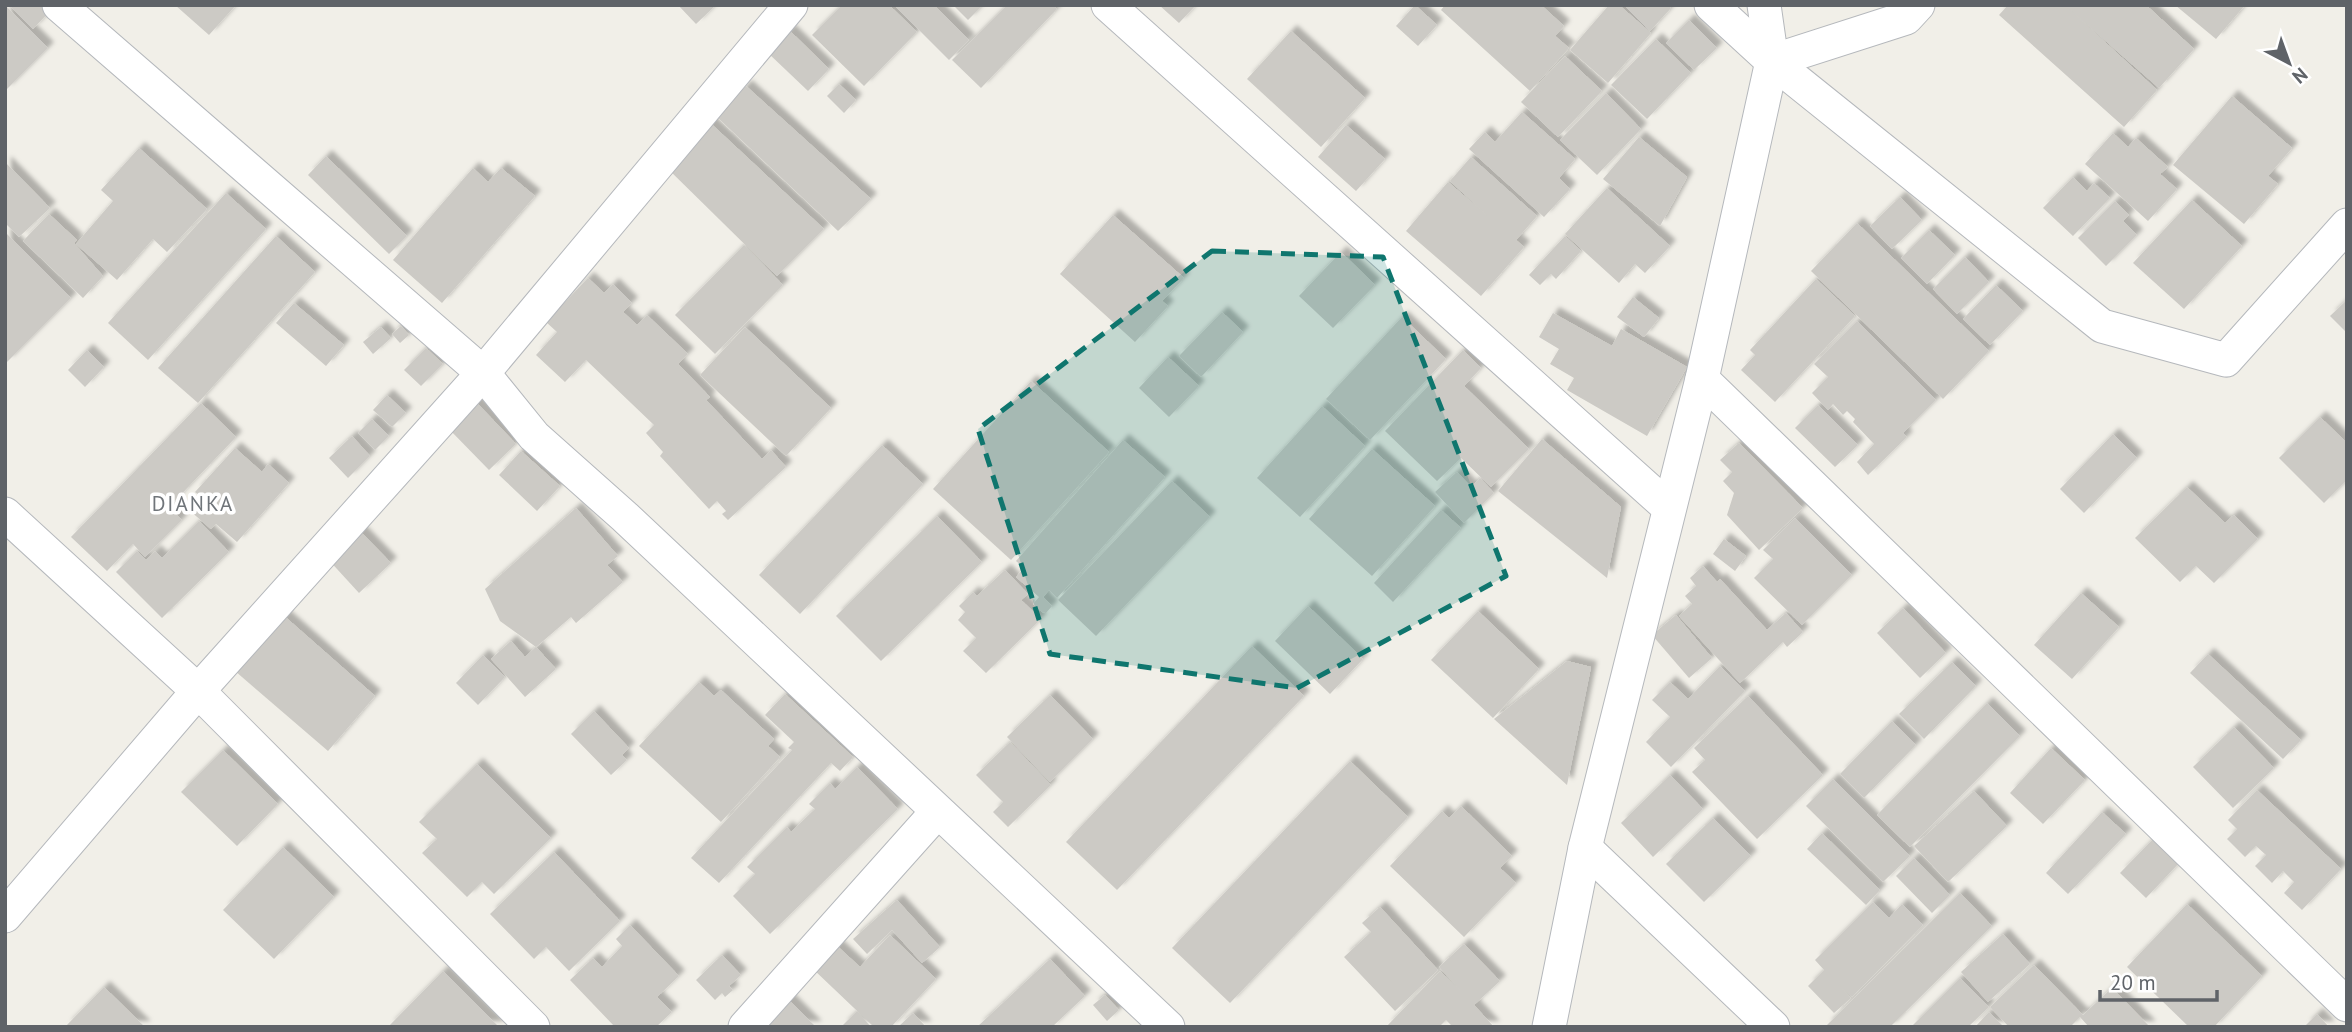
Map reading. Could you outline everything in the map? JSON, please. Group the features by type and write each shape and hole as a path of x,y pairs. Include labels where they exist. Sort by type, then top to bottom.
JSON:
{"street":[{"path":"59,5 483,373 534,436 625,517 1168,1027"},
{"path":"5,916 198,691 483,373 791,5"},
{"path":"1108,5 1668,507"},
{"path":"1711,5 1772,61 2102,326 2226,360 2347,225"},
{"path":"1549,1027 1585,848 1702,379 1772,61 1764,5"},
{"path":"1772,61 1906,18 1918,5"},
{"path":"1702,379 2347,1004"},
{"path":"5,514 198,691 533,1027"},
{"path":"745,1027 937,812"},
{"path":"1585,848 1773,1027"}],"highlighted area":[{"path":"1212,251 1383,257 1506,576 1297,688 1050,654 978,429"}],"building":[{"path":"5,5 48,48 5,91"},
{"path":"9,5 46,5 51,10 33,29"},
{"path":"175,5 236,5 209,35"},
{"path":"678,5 716,5 696,24"},
{"path":"842,5 889,5 917,32 864,86 812,35"},
{"path":"894,5 934,5 969,40 949,60"},
{"path":"953,5 983,5 968,20"},
{"path":"1007,5 1053,5 1057,9 981,88 952,60"},
{"path":"1159,5 1196,5 1179,23"},
{"path":"1415,5 1437,25 1418,46 1396,26"},
{"path":"1445,5 1541,5 1564,26 1555,36 1569,48 1530,91 1441,10"},
{"path":"1609,5 1619,5 1651,33 1608,83 1570,50"},
{"path":"1624,5 1667,5 1671,8 1650,31"},
{"path":"2008,5 2146,5 2194,49 2159,88 2067,7 2157,90 2124,127 1999,15"},
{"path":"2175,5 2245,5 2216,39"},
{"path":"1689,20 1717,48 1694,70 1666,43"},
{"path":"789,30 829,69 808,91 767,52"},
{"path":"1291,31 1365,98 1321,147 1247,79"},
{"path":"1656,39 1691,73 1647,119 1611,85"},
{"path":"1565,56 1602,91 1558,137 1521,102"},
{"path":"839,84 856,100 844,113 827,96"},
{"path":"746,86 871,199 838,231 717,117"},
{"path":"1606,93 1641,129 1597,175 1560,140"},
{"path":"2232,96 2292,148 2268,176 2278,184 2244,224 2173,165"},
{"path":"1522,112 1575,159 1559,178 1570,189 1544,217 1469,149 1485,132 1495,142"},
{"path":"707,120 824,229 777,276 664,165"},
{"path":"1346,125 1385,159 1356,191 1318,157"},
{"path":"2113,133 2128,147 2136,138 2168,167 2160,174 2177,189 2148,221 2085,164"},
{"path":"1639,137 1687,177 1660,226 1603,179"},
{"path":"139,148 207,209 167,252 153,239 117,280 76,244 113,201 101,190"},
{"path":"326,156 407,236 389,254 308,175"},
{"path":"1471,157 1537,216 1516,240 1524,247 1481,296 1406,231 1448,182 1489,217 1450,181"},
{"path":"5,162 50,208 19,237 5,223"},
{"path":"473,168 488,182 501,168 535,196 442,303 393,260"},
{"path":"2073,177 2087,191 2094,183 2110,198 2073,236 2043,208"},
{"path":"1607,188 1670,246 1645,273 1635,264 1619,283 1565,234"},
{"path":"226,193 266,229 148,360 108,323"},
{"path":"1900,197 1922,220 1892,249 1870,226"},
{"path":"2192,200 2242,246 2184,309 2133,263"},
{"path":"2115,201 2129,215 2123,221 2137,235 2106,266 2078,238"},
{"path":"49,214 77,240 74,243 103,276 83,298 23,241"},
{"path":"1113,215 1184,278 1162,301 1168,306 1135,342 1060,274"},
{"path":"1857,223 1989,351 1943,399 1811,271"},
{"path":"1929,230 1955,255 1927,284 1901,258"},
{"path":"5,232 71,298 7,362 5,360"},
{"path":"276,236 315,272 198,403 158,368"},
{"path":"1565,236 1581,251 1556,279 1551,274 1540,285 1529,275"},
{"path":"744,245 783,285 715,354 675,315"},
{"path":"1341,252 1375,285 1333,328 1299,296"},
{"path":"1965,257 1989,282 1957,314 1933,289"},
{"path":"588,278 604,293 613,284 632,303 623,312 637,325 647,315 688,354 678,364 710,397 706,400 762,459 771,450 786,467 728,520 722,514 726,511 717,501 709,509 660,456 663,452 646,433 654,425 586,360 565,382 536,355 557,332 546,322"},
{"path":"1816,279 1855,316 1775,402 1741,370 1755,355 1750,350"},
{"path":"1996,285 2023,311 1990,345 1963,319"},
{"path":"1633,297 1659,318 1644,337 1617,317"},
{"path":"2347,300 2347,333 2330,316"},
{"path":"294,303 344,345 326,366 276,323"},
{"path":"1222,312 1243,332 1201,377 1179,356"},
{"path":"1553,313 1612,346 1621,329 1687,367 1647,436 1567,390 1574,378 1550,364 1559,349 1539,337"},
{"path":"1402,317 1446,359 1370,440 1326,399"},
{"path":"1857,321 1936,400 1903,433 1907,437 1868,475 1857,462 1874,444 1853,422 1855,419 1847,411 1843,415 1833,404 1828,410 1812,393 1828,377 1814,364"},
{"path":"401,326 409,335 400,343 392,334"},
{"path":"381,327 391,338 373,354 363,342"},
{"path":"745,327 831,408 786,456 700,375"},
{"path":"426,348 443,364 421,386 404,370"},
{"path":"87,350 104,367 85,387 68,370"},
{"path":"1463,350 1481,368 1464,386 1529,449 1491,487 1461,458 1437,481 1385,431"},
{"path":"1168,357 1199,386 1169,417 1139,388"},
{"path":"1031,381 1109,452 1011,560 933,489"},
{"path":"387,395 406,413 392,427 373,410"},
{"path":"474,400 516,444 489,470 447,427"},
{"path":"201,403 236,437 169,507 182,520 145,557 133,544 107,571 71,537"},
{"path":"1818,405 1858,445 1835,467 1795,428"},
{"path":"1322,406 1365,446 1300,517 1257,478"},
{"path":"2320,417 2347,443 2347,480 2324,503 2279,458"},
{"path":"372,419 389,436 375,450 358,433"},
{"path":"2113,434 2137,458 2084,513 2060,489"},
{"path":"352,436 370,456 348,478 329,458"},
{"path":"1542,439 1621,507 1607,578 1498,491"},
{"path":"1123,440 1165,477 1057,598 1049,590 1043,597 1052,606 1046,613 1042,612 1033,604 1039,597 1016,577 1024,568 1016,561"},
{"path":"1739,443 1803,508 1759,550 1727,515 1734,493 1723,481 1732,472 1720,460"},
{"path":"882,445 923,484 800,614 759,575"},
{"path":"235,448 262,472 268,464 289,483 237,542 216,524 211,529 189,510 201,497 195,492"},
{"path":"1372,449 1435,506 1372,576 1309,519"},
{"path":"521,451 560,486 537,511 499,475"},
{"path":"1457,472 1471,487 1480,478 1494,493 1464,523 1435,492"},
{"path":"1172,481 1210,517 1096,636 1058,600"},
{"path":"2187,487 2225,523 2234,515 2258,539 2214,583 2196,566 2180,582 2135,538"},
{"path":"576,508 618,556 607,565 623,582 576,623 571,617 536,647 500,621 485,589"},
{"path":"1441,510 1461,528 1393,602 1374,583"},
{"path":"937,516 982,562 881,661 836,616"},
{"path":"1795,518 1852,575 1802,625 1754,578 1773,559 1763,550"},
{"path":"199,521 229,552 162,618 116,572 137,551 146,560 155,551 162,558"},
{"path":"357,528 391,563 359,593 326,557"},
{"path":"1724,539 1746,556 1735,571 1713,554"},
{"path":"1703,566 1717,582 1720,579 1767,630 1786,613 1803,632 1787,647 1783,642 1740,683 1679,616 1692,604 1685,596 1696,586 1690,578"},
{"path":"1005,570 1028,594 1021,600 1041,619 986,673 963,651 976,638 958,620 965,612 959,606 973,592 977,596"},
{"path":"2081,593 2119,627 2072,679 2034,645"},
{"path":"1308,606 1363,659 1330,694 1275,641"},
{"path":"1903,608 1946,653 1920,678 1877,633"},
{"path":"1478,611 1539,669 1493,718 1431,660"},
{"path":"283,615 375,696 328,751 235,671"},
{"path":"1676,615 1712,658 1689,678 1652,635"},
{"path":"511,641 525,657 536,647 556,669 525,697 491,659"},
{"path":"1252,646 1304,696 1117,890 1066,842"},
{"path":"2208,654 2301,740 2283,759 2190,673"},
{"path":"483,655 505,677 478,705 456,683"},
{"path":"1567,661 1591,667 1567,785 1494,719"},
{"path":"1952,662 1976,686 1924,739 1899,714"},
{"path":"1720,666 1745,691 1671,767 1646,742 1670,717 1652,700 1670,682 1688,699"},
{"path":"699,682 714,696 721,690 774,739 768,746 780,757 721,822 639,746"},
{"path":"785,694 853,757 840,771 831,763 719,883 691,858 792,750 788,748 794,742 765,715"},
{"path":"1050,695 1093,739 1050,782 1007,737"},
{"path":"1748,696 1823,775 1757,839 1692,772 1705,760 1694,748"},
{"path":"1987,703 2020,736 1910,847 1877,815"},
{"path":"594,711 629,748 622,755 627,760 611,775 571,734"},
{"path":"1892,721 1916,745 1864,798 1840,774"},
{"path":"2234,727 2274,768 2233,808 2193,767"},
{"path":"1010,742 1051,785 1008,827 993,812 1003,802 976,775"},
{"path":"2051,748 2085,780 2043,824 2010,793"},
{"path":"223,750 278,804 237,846 181,792"},
{"path":"1350,761 1408,817 1230,1003 1172,948"},
{"path":"477,764 551,838 494,894 482,882 467,897 422,853 437,839 419,822"},
{"path":"857,767 898,809 770,934 733,896 755,874 747,867 787,827 791,832 815,809 809,804 830,783 835,789"},
{"path":"1670,775 1703,809 1653,857 1621,823"},
{"path":"1833,779 1910,856 1883,882 1806,806"},
{"path":"2257,790 2341,869 2302,910 2284,893 2294,882 2283,871 2272,883 2255,866 2266,855 2256,846 2245,857 2227,839 2237,829 2228,820"},
{"path":"1974,791 2007,826 1948,882 1914,846"},
{"path":"1461,806 1512,856 1500,868 1516,883 1464,937 1390,866 1442,811 1449,818"},
{"path":"2102,812 2126,834 2068,894 2046,873"},
{"path":"1713,818 1751,856 1704,902 1666,864"},
{"path":"1822,833 1880,890 1866,905 1807,849"},
{"path":"2155,837 2181,861 2146,898 2120,873"},
{"path":"283,847 334,897 274,959 223,910"},
{"path":"554,852 620,921 569,971 546,947 534,959 490,914"},
{"path":"1914,858 1950,895 1932,913 1896,876"},
{"path":"1960,893 1992,926 1890,1027 1825,1027"},
{"path":"897,900 940,947 922,963 892,930 867,954 853,939"},
{"path":"1873,902 1889,918 1902,904 1923,925 1852,997 1838,985 1851,998 1834,1013 1808,986 1824,970 1815,960"},
{"path":"2187,904 2262,976 2214,1027 2189,1027 2127,967"},
{"path":"1380,907 1438,970 1395,1011 1344,957 1371,932 1362,923"},
{"path":"630,925 679,976 657,997 672,1012 656,1027 615,1027 570,980 593,958 602,967 622,946 616,939"},
{"path":"2003,934 2030,964 1988,1002 1961,972"},
{"path":"890,935 936,979 891,1027 874,1027 813,969 836,945 860,967"},
{"path":"1464,944 1500,981 1474,1005 1494,1027 1453,1027 1446,1020 1439,1027 1386,1027 1440,971 1461,991 1439,967"},
{"path":"722,955 741,975 729,986 733,990 725,997 722,993 715,1000 696,980"},
{"path":"1050,959 1085,996 1052,1027 977,1027"},
{"path":"2034,965 2083,1015 2112,988 2150,1027 2089,1027 2080,1017 2070,1027 2009,1027 1990,1007"},
{"path":"443,971 499,1027 388,1027"},
{"path":"1960,978 1989,1007 1968,1027 1911,1027"},
{"path":"104,987 145,1027 65,1027"},
{"path":"781,992 816,1027 749,1027"},
{"path":"1105,995 1119,1010 1107,1021 1093,1005"},
{"path":"857,1011 871,1027 841,1027"},
{"path":"1989,1012 2004,1027 1975,1027"},
{"path":"913,1013 926,1027 898,1027"},
{"path":"2317,1014 2329,1027 2304,1027"}],"district":[{"name":"DIANKA","path":"193,503"}]}
